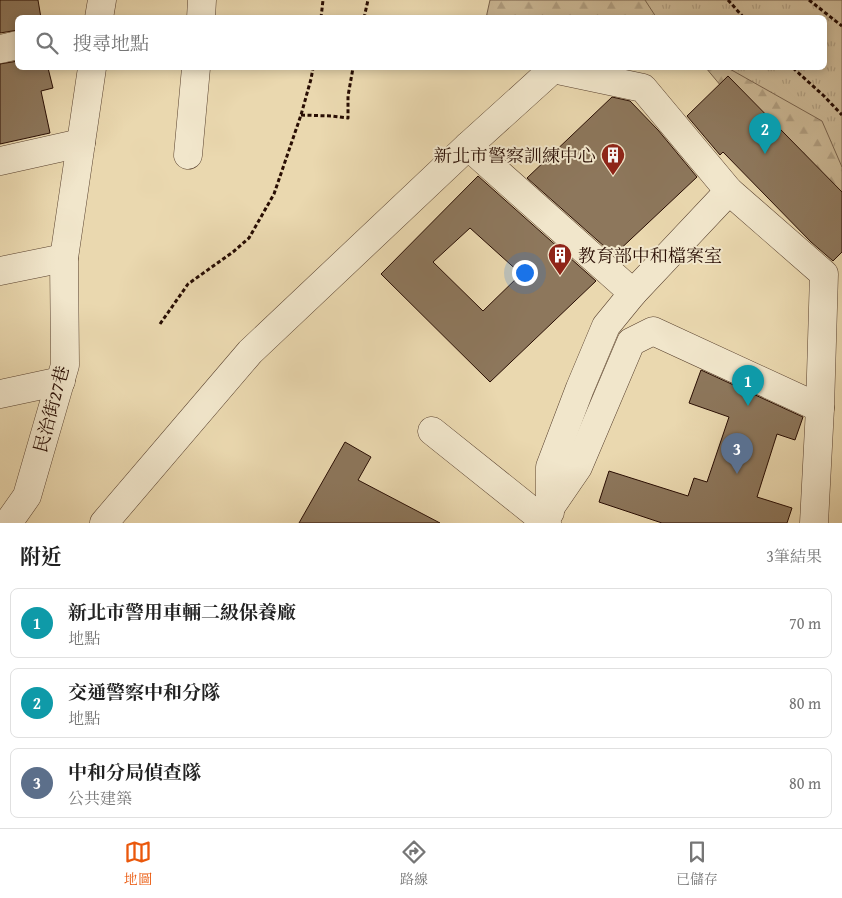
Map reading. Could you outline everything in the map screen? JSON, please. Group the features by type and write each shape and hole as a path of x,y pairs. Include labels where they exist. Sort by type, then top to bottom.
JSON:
{"street":[{"path":"100,15 102,0"},
{"path":"201,15 202,0"},
{"path":"0,49 15,46"},
{"name":"民治街27巷","path":"8,523 28,496 65,365 64,258 92,70"},
{"path":"188,156 196,70"},
{"path":"104,523 250,352 468,146 552,70"},
{"path":"558,70 643,88 729,191 824,274 814,523"},
{"path":"0,160 81,144"},
{"path":"468,146 633,293"},
{"path":"549,518 550,467 606,326 633,293 729,191"},
{"path":"0,271 64,258"},
{"path":"549,518 578,467 631,342 653,331 820,408"},
{"path":"0,394 61,381"},
{"path":"432,432 549,518"}],"path":[{"path":"321,15 323,0"},
{"path":"365,15 368,0"},
{"path":"728,0 741,15"},
{"path":"809,0 842,26"},
{"path":"160,324 188,284 233,252 249,238 274,194 312,79 313,70"},
{"path":"300,115 348,118 348,96 353,70"},
{"path":"796,70 842,115"}],"green space":[{"path":"490,0 842,0 842,206 721,86 708,70 827,70 827,15 487,15"},
{"path":"645,0 842,0 842,167 822,121 732,70 827,70 827,15 655,15"}],"building":[{"path":"0,0 38,0 40,15 15,15 15,30 0,33"},
{"path":"15,62 15,70 48,70 53,88 41,91 50,133 0,144 0,64"},
{"path":"728,76 842,192 842,252 833,261 811,242 723,152 720,155 687,116"},
{"name":"新北市警察訓練中心","path":"612,97 630,101 658,130 697,177 614,255 527,178"},
{"name":"教育部中和檔案室","path":"478,176 596,281 490,382 381,274","holes":["470,228 521,274 483,311 433,262"]},
{"path":"701,370 803,417 795,440 777,434 757,497 792,508 787,523 662,523 599,502 609,471 688,496 694,478 707,482 729,417 689,403"},
{"path":"345,442 371,457 358,480 440,523 299,523"}],"place":[{"name":"交通警察中和分隊","path":"765,154"},
{"name":"新北市警察訓練中心","path":"613,176"},
{"name":"教育部中和檔案室","path":"560,276"},
{"name":"新北市警用車輛二級保養廠","path":"748,406"},
{"name":"中和分局偵查隊","path":"737,474"}]}
